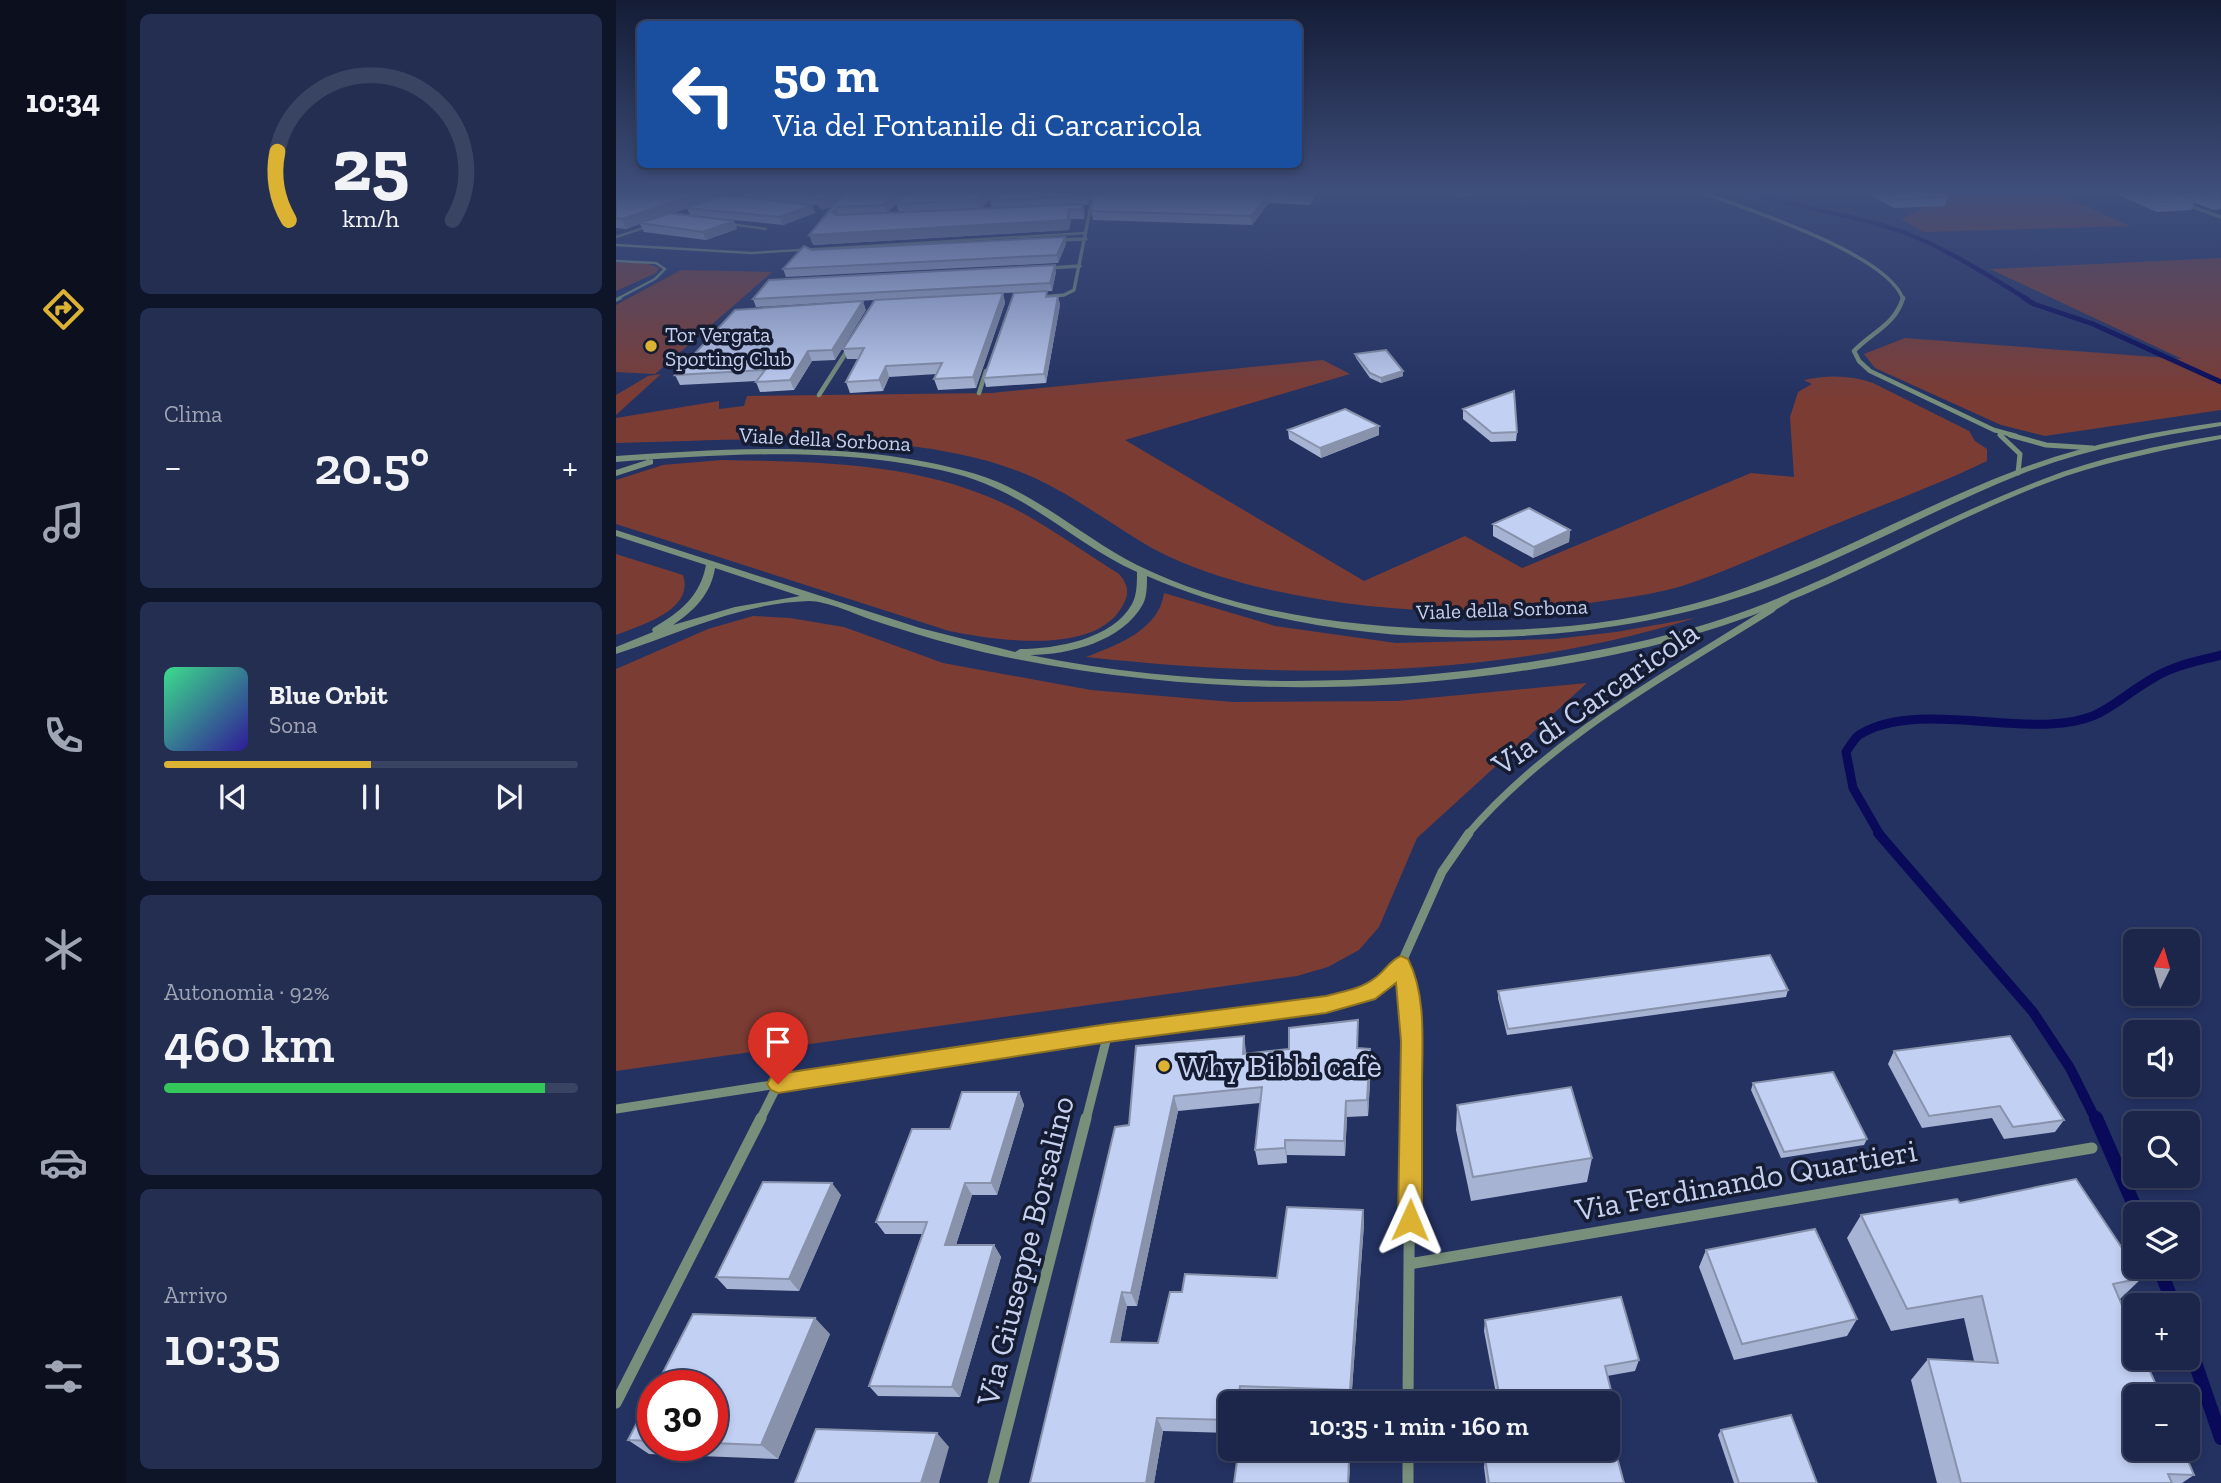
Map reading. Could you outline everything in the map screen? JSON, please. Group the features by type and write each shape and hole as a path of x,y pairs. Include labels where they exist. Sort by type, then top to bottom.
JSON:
{"street":[{"path":"1034,297 1064,295 1074,291 1081,260"},
{"path":"1863,260 1883,271 1899,287 1902,302 1895,320 1854,351 1875,374 1994,430 2040,444 2098,449"},
{"path":"1038,268 1080,266"},
{"path":"819,395 854,339"},
{"path":"979,393 987,369"},
{"name":"Viale della Sorbona","path":"616,459 729,453 856,456 913,462 959,472 1022,496 1088,540 1142,571 1201,594 1304,619 1372,628 1479,634 1581,628 1670,613 1736,595 1820,561 2018,473 2156,435 2221,424"},
{"path":"1994,430 2020,454 2018,473"},
{"name":"Viale della Sorbona","path":"616,533 815,598 985,649 1056,664 1150,677 1237,683 1373,682 1501,671 1622,650 1725,622 1797,594 2045,482 2133,455 2221,437"},
{"path":"616,473 674,455"},
{"path":"616,651 670,622 692,605 704,592 711,563"},
{"path":"985,649 1042,652 1094,638 1120,623 1135,609 1141,593 1142,571"},
{"name":"Via di Carcaricola","path":"1401,964 1442,872 1467,835 1497,800 1562,746 1634,695 1797,594"},
{"path":"629,645 740,607 815,598"},
{"path":"616,1109 1108,1033 1346,1000 1376,988 1401,964 1409,992 1411,1041 1408,1391"},
{"name":"Via Giuseppe Borsalino","path":"993,1483 1108,1033"},
{"path":"616,1403 778,1084"},
{"name":"Via Ferdinando Quartieri","path":"1409,1264 2092,1148"},
{"path":"1408,1461 1408,1483"}],"lane":[{"path":"616,261 656,263 665,269 655,279 616,300"}],"shaded area":[{"path":"2221,260 2221,410 2045,436 2001,425 1875,368 1864,354 1905,338 2182,359 1990,269"},
{"path":"616,263 646,263 659,268 656,273 616,291"},
{"name":"Tor Vergata Sporting Club","path":"681,270 772,272 655,374 616,372 616,305"},
{"path":"1323,360 1350,374 1125,440 1364,581 1465,536 1522,568 1751,473 1794,477 1790,417 1798,392 1812,384 1804,380 1839,377 1873,383 1969,431 1975,441 1987,449 1987,461 1738,565 1678,587 1635,596 1559,606 1469,611 1334,602 1219,576 1152,548 1064,493 1032,477 970,457 871,442 766,439 616,443 616,418 719,401 719,409 744,406 747,396 991,393"},
{"path":"661,374 616,415 616,395 648,376"},
{"path":"721,460 879,468 955,485 992,498 1028,516 1119,574 1127,588 1126,599 1111,620 1093,631 1070,638 1044,641 969,635 949,631 616,524 616,480 663,465"},
{"path":"616,554 683,575 685,587 674,607 651,621 616,635"},
{"path":"1164,593 1275,626 1396,643 1555,639 1616,632 1695,618 1620,638 1545,653 1393,669 1239,669 1086,657 1123,641 1145,626 1154,617"},
{"path":"753,616 790,618 844,627 943,663 1091,690 1233,702 1397,701 1587,683 1417,838 1379,927 1359,950 1328,967 1297,976 616,1071 616,669 708,629"}],"building":[{"path":"791,260 955,260 783,269"},
{"path":"1055,265 1050,283 753,299 769,280"},
{"path":"1047,291 1046,297 1058,296 1044,374 984,378 1014,293"},
{"path":"1003,293 973,377 934,379 942,363 886,366 879,380 846,382 864,348 843,349 875,300"},
{"path":"863,301 832,350 808,351 790,380 756,382 765,370 675,375 735,310"},
{"path":"1386,350 1403,371 1381,378 1370,373 1355,354"},
{"path":"1514,391 1517,432 1492,433 1463,409"},
{"path":"1345,409 1379,426 1320,448 1288,430"},
{"path":"1529,508 1570,530 1534,547 1493,524"},
{"path":"1770,955 1788,990 1508,1029 1498,991"},
{"path":"1358,1020 1357,1048 1370,1049 1367,1100 1346,1101 1344,1141 1285,1140 1285,1148 1255,1150 1262,1087 1174,1096 1131,1293 1122,1292 1111,1342 1158,1343 1170,1292 1182,1292 1185,1274 1277,1278 1287,1207 1363,1210 1350,1390 1240,1386 1239,1391 1218,1391 1218,1420 1157,1418 1146,1483 1030,1483 1115,1127 1129,1125 1136,1046 1244,1036 1243,1054 1289,1049 1289,1028"},
{"path":"2010,1036 2064,1120 2013,1127 2000,1106 1929,1116 1894,1051"},
{"path":"1833,1072 1867,1139 1784,1152 1753,1083"},
{"path":"1571,1087 1592,1158 1473,1177 1457,1105"},
{"path":"962,1092 1019,1092 991,1183 965,1183 945,1245 994,1245 952,1387 869,1386 927,1222 876,1222 912,1129 950,1129"},
{"path":"2076,1179 2123,1250 2123,1279 2137,1279 2113,1284 2123,1308 2123,1370 2149,1370 2156,1384 2123,1384 2123,1461 2188,1461 2194,1475 2168,1474 2172,1483 1961,1483 1928,1359 1998,1363 1982,1296 1907,1309 1861,1215 1957,1199 1960,1203"},
{"path":"763,1182 832,1183 789,1279 716,1277"},
{"path":"1815,1229 1857,1319 1742,1344 1706,1250"},
{"path":"1621,1297 1639,1360 1605,1366 1611,1391 1499,1391 1485,1320"},
{"path":"693,1314 815,1318 761,1445 728,1444 728,1370 664,1370"},
{"path":"1791,1415 1817,1483 1739,1483 1721,1430"},
{"path":"637,1423 637,1440 628,1440"},
{"path":"816,1429 937,1433 921,1483 795,1483"},
{"path":"1237,1461 1349,1461 1348,1483 1234,1483"},
{"path":"1485,1461 1618,1461 1624,1483 1489,1483"}],"waterway":[{"path":"1962,260 2027,299"},
{"path":"2024,298 2093,324 2221,382"},
{"path":"1880,835 1853,788 1846,752 1859,735 1879,726 1926,719 2028,724 2084,719 2107,709 2163,673 2221,655"},
{"path":"1878,833 2033,1012 2070,1068 2096,1120"},
{"path":"2096,1118 2133,1202"},
{"path":"2164,1279 2169,1293"},
{"path":"2198,1370 2221,1438"}],"place":[{"name":"Tor Vergata Sporting Club","path":"651,346"},
{"name":"Why Bibbi cafè","path":"1164,1066"}],"route":[{"path":"778,1084 1108,1033 1326,1004 1367,993 1384,982 1401,964 1410,1006 1410,1220"}]}
